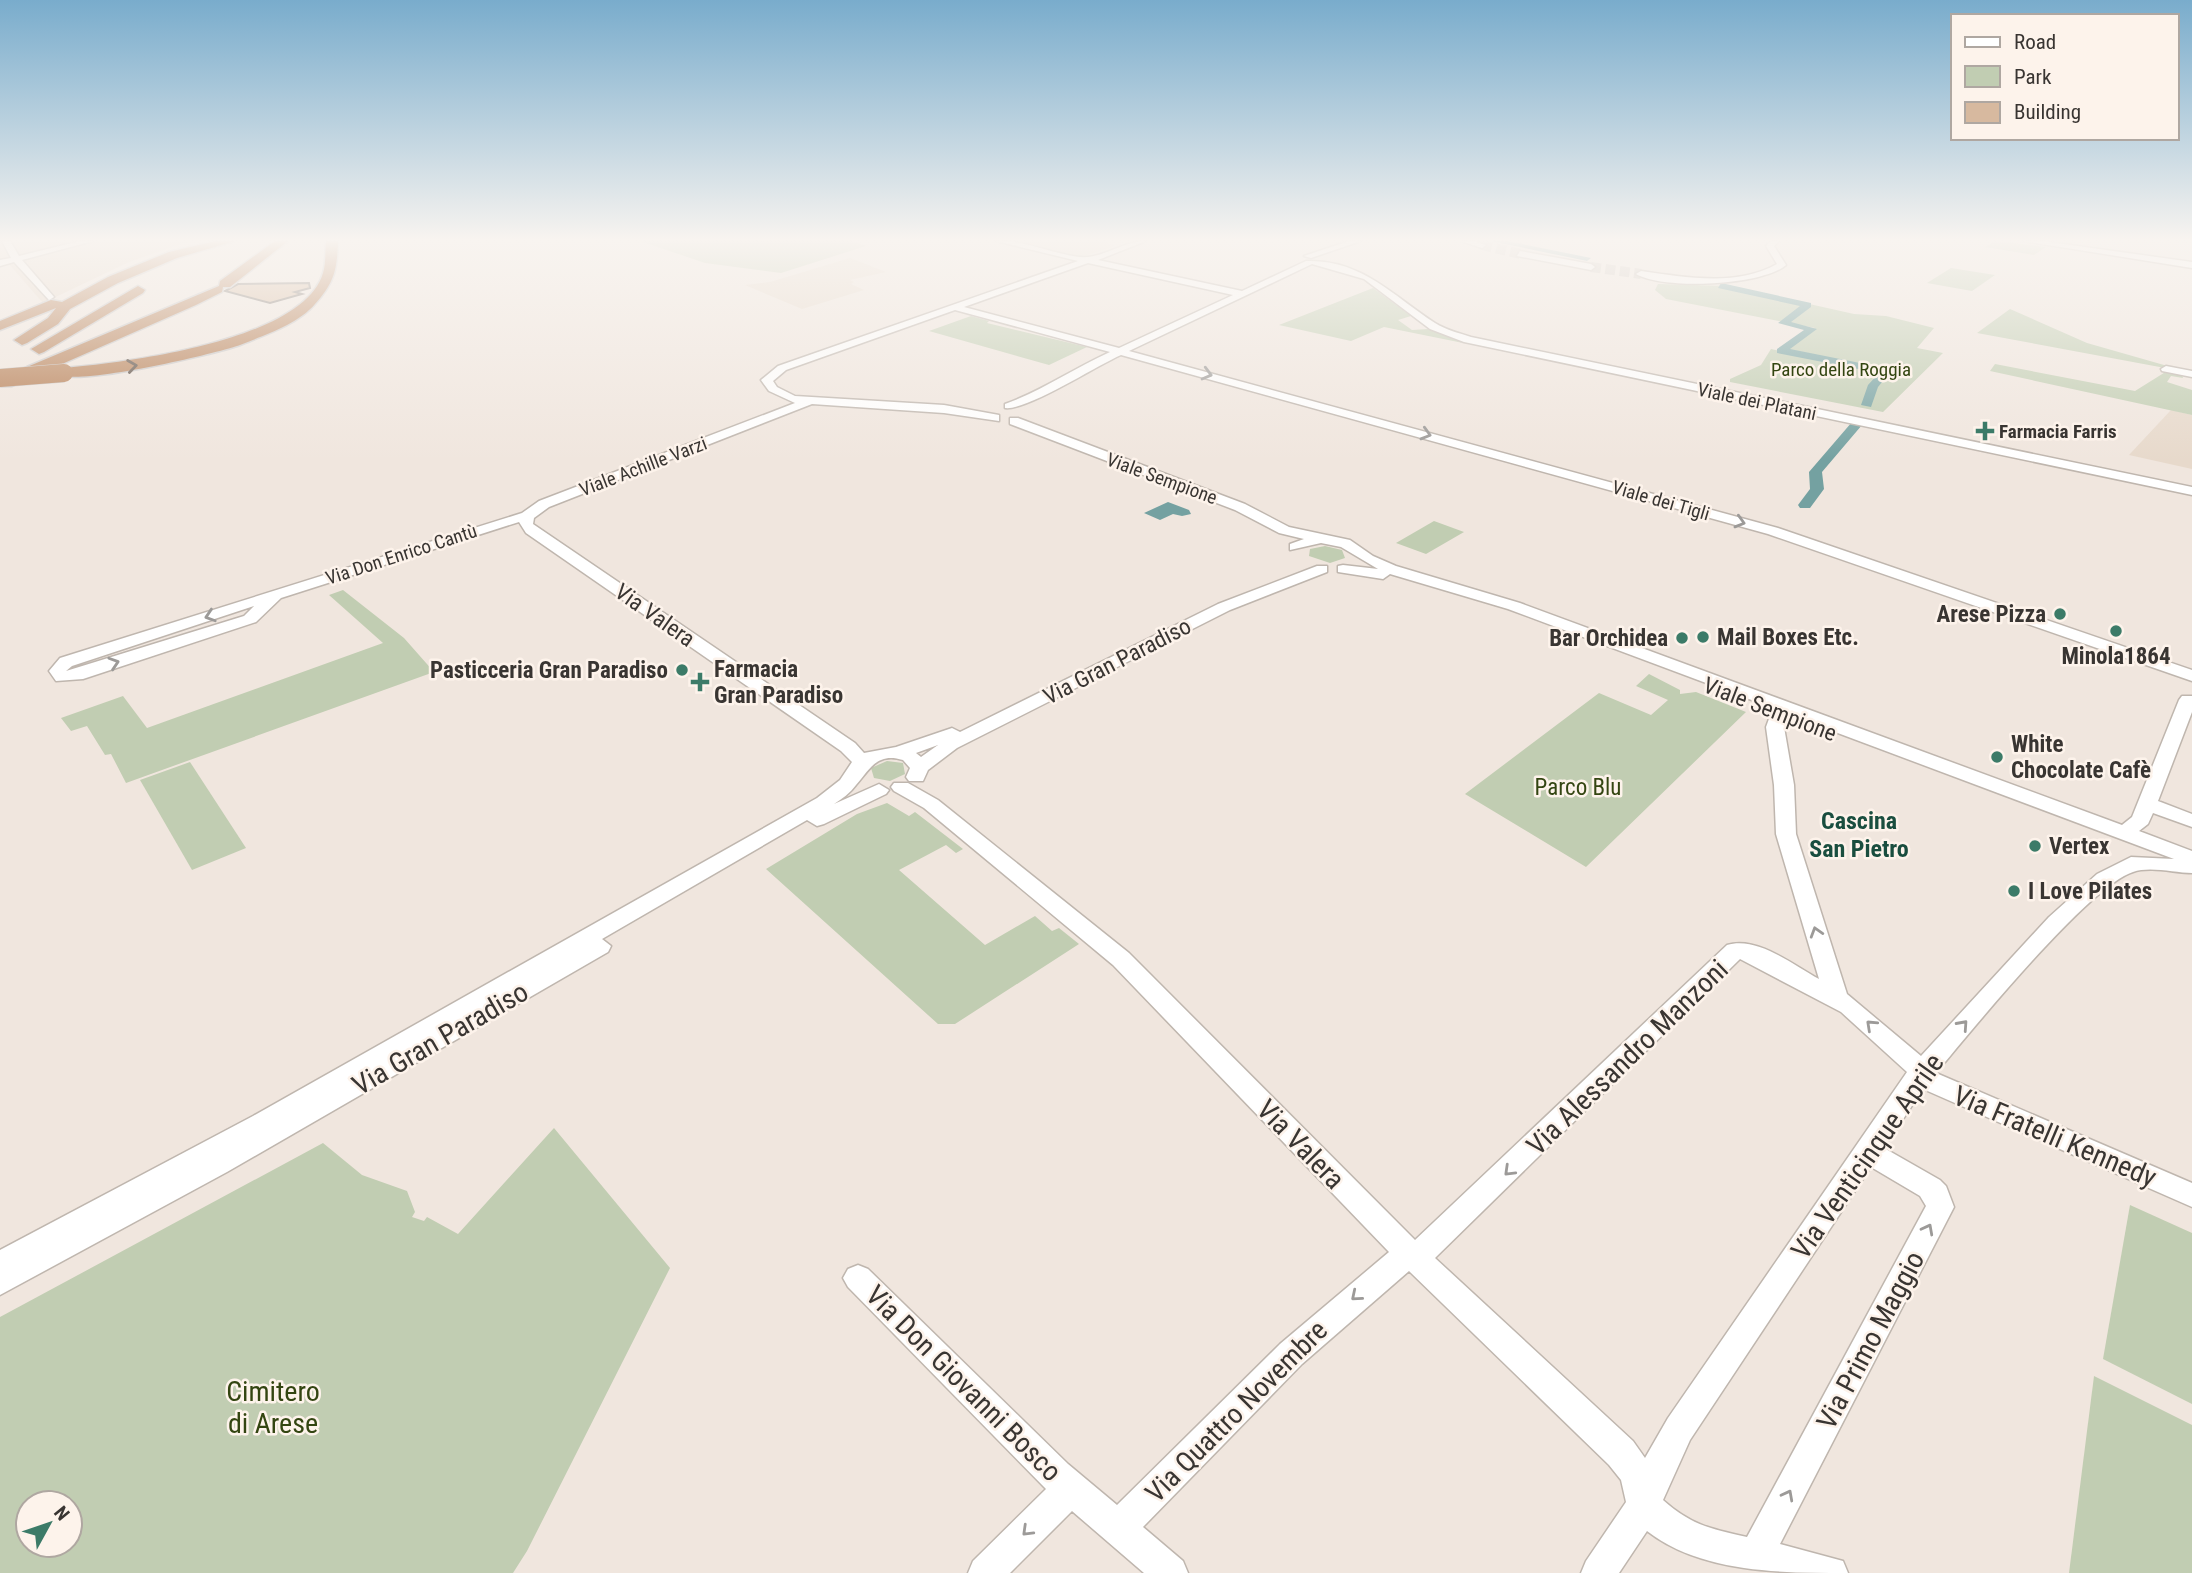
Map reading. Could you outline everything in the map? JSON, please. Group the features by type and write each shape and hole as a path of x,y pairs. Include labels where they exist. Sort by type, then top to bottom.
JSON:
{"highway":[{"path":"0,326 25,314"},
{"path":"22,340 53,321 58,314"},
{"path":"0,370 96,314"},
{"path":"0,386 58,358 171,314"},
{"path":"0,379 178,358 217,348 259,332 291,314"}],"street":[{"path":"777,404 769,384 769,376 782,368 932,314"},
{"name":"Viale dei Tigli","path":"981,314 1773,531 2192,676"},
{"path":"769,384 793,400 995,414 1014,421 1033,410 1059,381 1195,314"},
{"name":"Viale dei Platani","path":"1417,314 1434,327 1468,341 2192,491"},
{"path":"2166,369 2192,374"},
{"name":"Viale Achille Varzi","path":"761,418 777,404 793,400"},
{"name":"Viale Achille Varzi","path":"527,516 544,504 761,418 811,401"},
{"path":"995,414 1009,406 1033,410"},
{"path":"1033,410 1039,430"},
{"name":"Viale Sempione","path":"1014,421 1240,507 1283,530 1345,543 1359,554 1391,569 1506,603 2192,858"},
{"name":"Via Don Enrico Cantù","path":"275,595 256,615 77,675 62,677 57,671 66,662 505,520 527,516"},
{"name":"Via Valera","path":"527,516 526,524 531,530 848,747 859,768 862,785 903,782 1121,959 1411,1256 1621,1453 1636,1473 1644,1506"},
{"name":"Viale Sempione","path":"1283,530 1295,552"},
{"path":"1320,539 1295,552 1305,565 1322,569 1343,569 1357,563 1359,554"},
{"name":"Via Gran Paradiso","path":"0,1265 262,1123 824,802 859,768 891,753 941,738 1214,603 1283,574 1295,552"},
{"name":"Via Gran Paradiso","path":"0,1282 218,1164 846,804 903,782 950,744 1213,613 1322,569"},
{"name":"Viale Sempione","path":"1343,569 1385,574 1489,604 2192,866"},
{"path":"242,606 256,608 256,615"},
{"path":"2124,833 2141,820 2191,699"},
{"path":"1779,712 1775,727 1784,785 1786,834 1836,997"},
{"name":"Via Valera","path":"826,733 911,757 903,782"},
{"path":"2147,804 2192,821"},
{"name":"Via Venticinque Aprile","path":"1598,1573 1644,1506 1655,1474 1679,1429 1920,1073 2041,939 2104,879 2131,864 2192,866"},
{"name":"Via Alessandro Manzoni","path":"1411,1256 1450,1228 1735,951 1750,952 1836,997 1920,1073"},
{"name":"Via Fratelli Kennedy","path":"1920,1073 2192,1195"},
{"name":"Via Primo Maggio","path":"1756,1556 1940,1207 1936,1194 1930,1188 1868,1152"},
{"name":"Via Quattro Novembre","path":"1118,1528 1298,1347 1411,1256"},
{"name":"Via Don Giovanni Bosco","path":"858,1278 1070,1489 1118,1528"},
{"name":"Via Don Giovanni Bosco","path":"985,1573 1070,1489"},
{"path":"1644,1506 1671,1530 1700,1544 1831,1573"},
{"path":"1118,1528 1171,1573"}],"shaded area":[{"path":"2171,410 2192,415 2192,469 2129,455"}],"green space":[{"path":"1306,314 1409,314 1411,316 1398,320 1412,330 1428,329 1463,343 1384,327 1351,341 1279,325"},
{"name":"Parco della Roggia","path":"1745,314 1886,316 1934,328 1917,348 1943,353 1883,412 1730,382 1730,379 1761,365 1771,349 1785,352 1815,328"},
{"path":"2003,314 2022,314 2087,343 2192,373 1977,333"},
{"path":"971,316 989,321 987,323 1087,347 1049,365 929,331"},
{"path":"1995,364 2135,391 2167,371 2182,375 2183,378 2171,376 2167,382 2192,390 2192,415 1990,371"},
{"path":"1434,521 1464,532 1426,554 1396,543"},
{"path":"1325,546 1342,550 1345,558 1330,563 1309,556 1310,549"},
{"path":"343,590 404,638 434,672 126,783 111,754 105,755 87,726 71,731 61,718 123,696 147,728 383,643 329,595"},
{"name":"Parco Blu","path":"1649,674 1680,690 1680,694 1696,692 1746,712 1586,867 1465,794 1599,693 1651,715 1668,700 1636,686"},
{"path":"887,761 903,763 905,774 890,781 874,778 871,768"},
{"path":"190,762 246,848 192,870 140,780"},
{"path":"887,803 909,816 915,812 963,849 956,853 946,845 899,870 985,945 1035,916 1052,931 1059,928 1079,944 955,1024 938,1024 766,869 857,814"},
{"name":"Cimitero di Arese","path":"554,1128 670,1268 527,1551 513,1573 0,1573 0,1317 323,1143 362,1175 407,1191 415,1212 412,1217 424,1221 427,1217 458,1234"},
{"path":"2130,1205 2192,1233 2192,1404 2103,1359"},
{"path":"2094,1376 2192,1425 2192,1573 2069,1573"}],"water":[{"path":"1168,502 1189,510 1191,514 1173,514 1160,520 1144,513"}],"waterway":[{"path":"1795,314 1783,323 1812,329 1781,351 1795,353"},
{"path":"1799,354 1886,371 1874,385"},
{"path":"1867,405 1873,387"},
{"path":"1805,505 1817,489 1815,472 1856,425"}],"place":[{"name":"Farmacia Farris","path":"1985,431"},
{"name":"Arese Pizza","path":"2060,614"},
{"name":"Minola1864","path":"2116,631"},
{"name":"Mail Boxes Etc.","path":"1703,637"},
{"name":"Bar Orchidea","path":"1682,638"},
{"name":"Pasticceria Gran Paradiso","path":"682,670"},
{"name":"Farmacia Gran Paradiso","path":"700,682"},
{"name":"White Chocolate Cafè","path":"1997,757"},
{"name":"Vertex","path":"2035,846"},
{"name":"I Love Pilates","path":"2014,891"}],"district":[{"name":"Cascina San Pietro","path":"1859,835"}]}
